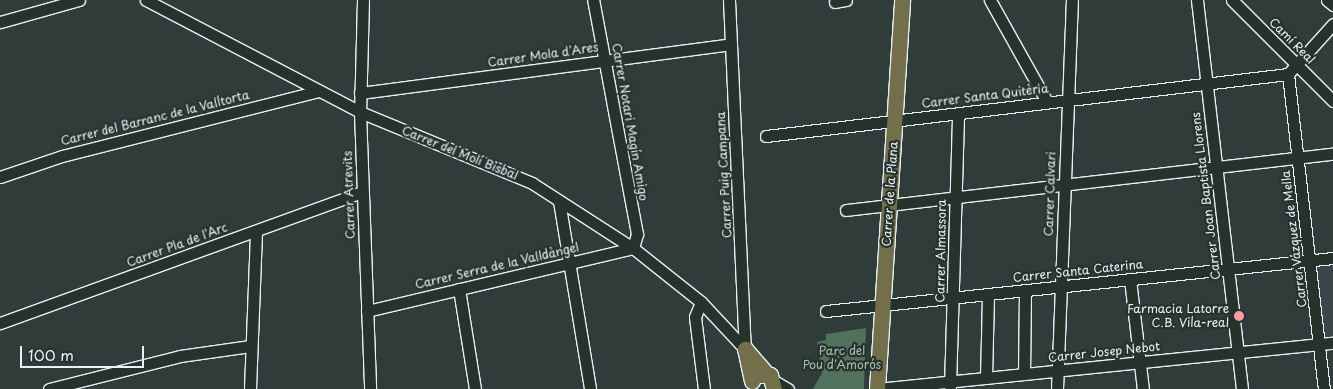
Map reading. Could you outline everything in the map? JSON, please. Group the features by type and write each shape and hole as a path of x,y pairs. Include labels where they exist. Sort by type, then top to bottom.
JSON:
{"main road":[{"name":"Carrer de la Plana","path":"877,389 902,0"},
{"name":"Carrer del Molí Bisbal","path":"745,349 772,381"},
{"path":"745,349 752,385 772,381"}],"street":[{"path":"0,22 79,0"},
{"name":"Carrer del Molí Bisbal","path":"146,0 360,112 488,162 559,200 633,248 701,302 745,349"},
{"name":"Carrer Atrevits","path":"362,0 360,112 370,389"},
{"name":"Carrer Notari Magín Amigo","path":"594,0 637,234 633,248"},
{"name":"Carrer Puig Campana","path":"728,0 745,349"},
{"path":"990,0 1047,102"},
{"name":"Carrer Calvari","path":"1057,389 1072,0"},
{"name":"Carrer Joan Baptista Llorens","path":"1197,0 1242,389"},
{"name":"Camí Real","path":"1232,0 1333,101"},
{"path":"1327,0 1333,5"},
{"path":"1286,78 1333,24"},
{"name":"Carrer Mola d'Ares","path":"360,93 730,44"},
{"name":"Carrer Santa Quitèria","path":"766,136 1207,84 1286,78"},
{"name":"Carrer Vázquez de Mella","path":"1286,78 1298,158 1324,389"},
{"name":"Carrer del Barranc de la Valltorta","path":"0,177 62,156 319,91"},
{"name":"Carrer Almassora","path":"950,385 958,113"},
{"path":"846,210 1333,154"},
{"name":"Carrer Pla de l'Arc","path":"0,323 362,192"},
{"path":"559,200 590,389"},
{"path":"250,389 250,346 256,230"},
{"name":"Carrer Serra de la Valldàngel","path":"367,311 633,248"},
{"name":"Carrer Santa Caterina","path":"826,311 1333,258"},
{"path":"1130,279 1143,389"},
{"path":"458,289 475,389"},
{"path":"1024,374 1025,290"},
{"path":"986,378 988,294"},
{"path":"701,302 695,317 704,389"},
{"name":"Carrer Josep Nebot","path":"877,389 950,385 986,378 1058,370 1333,343"},
{"path":"49,389 180,356 250,346"},
{"name":"Carrer del Molí Bisbal","path":"772,381 788,389"}],"shaded area":[{"path":"1333,264 1333,337 1325,337 1316,266"}],"green space":[{"name":"Parc del Pou d'Amorós","path":"866,328 864,389 813,389 822,373 817,342 826,340 826,334"}],"place":[{"name":"Farmacia Latorre C.B. Vila-real","path":"1239,316"}]}
